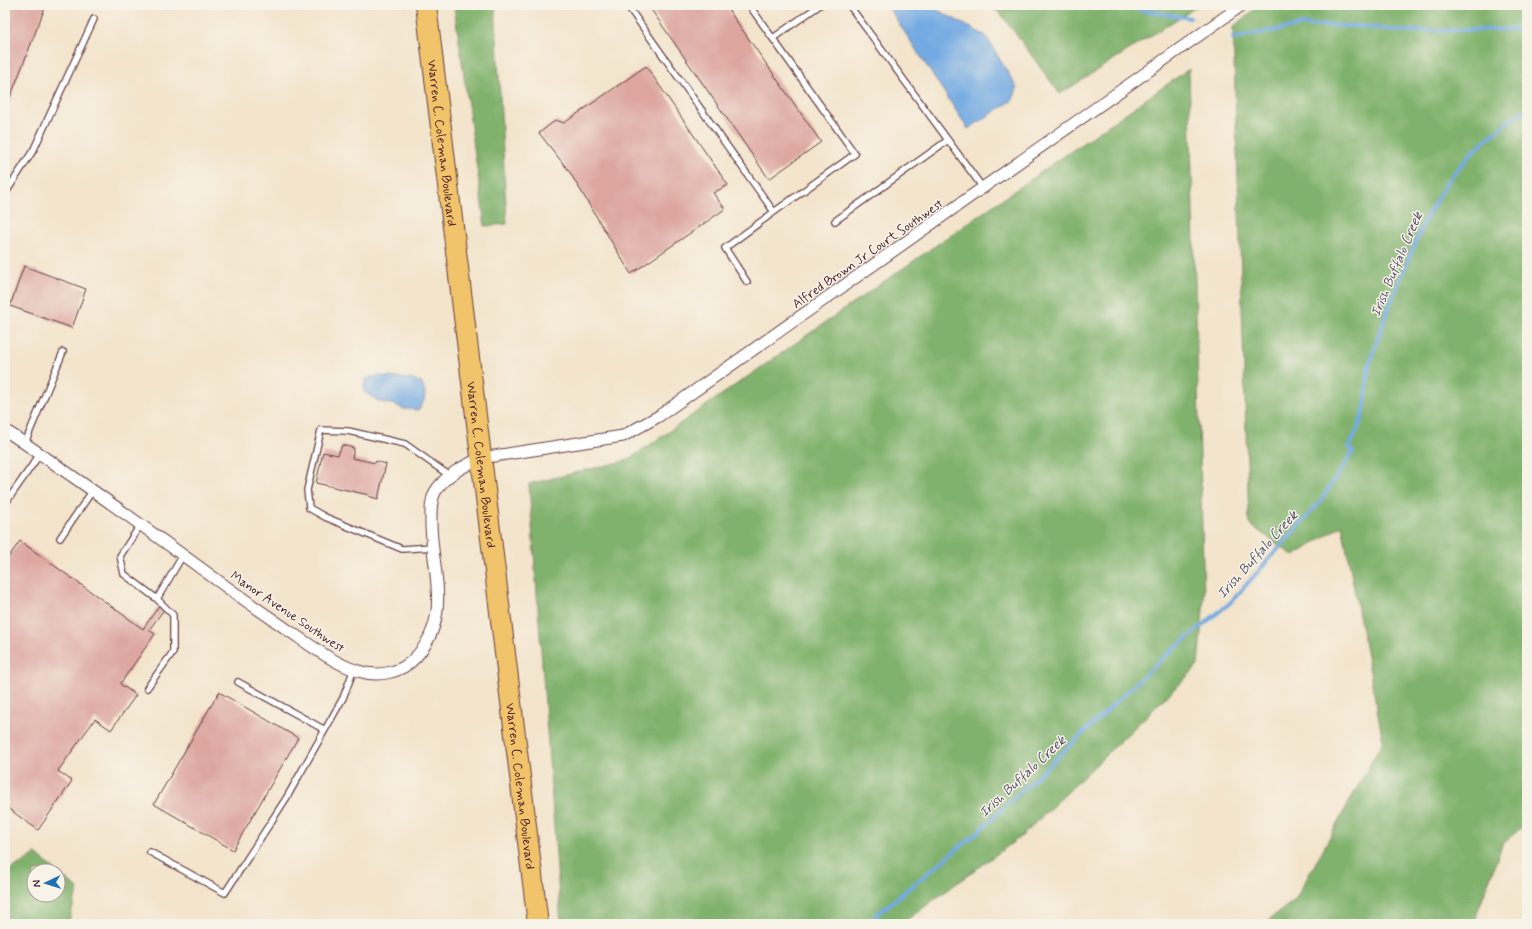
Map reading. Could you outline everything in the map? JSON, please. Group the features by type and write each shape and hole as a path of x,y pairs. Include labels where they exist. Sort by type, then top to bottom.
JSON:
{"highway":[{"name":"Warren C. Coleman Boulevard","path":"426,5 538,924"}],"street":[{"name":"Alfred Brown Jr Court Southwest","path":"481,458 623,436 659,416 1242,5"},
{"name":"Manor Avenue Southwest","path":"5,430 93,490 262,612 325,655 354,670 372,674 395,672 412,661 422,651 433,629 439,602 430,513 432,501 436,491 450,476 481,458"}],"lane":[{"path":"627,5 774,212"},
{"path":"747,282 725,248 855,154 749,5"},
{"path":"773,38 820,5"},
{"path":"849,5 983,188"},
{"path":"5,194 34,150 94,19"},
{"path":"835,221 948,140"},
{"path":"25,443 63,352"},
{"path":"433,546 402,549 325,517 309,508 307,490 321,430 348,431 405,444 450,476"},
{"path":"5,504 40,454"},
{"path":"60,538 93,490"},
{"path":"141,524 120,556 124,574 157,599 174,615 173,652 147,688"},
{"path":"157,599 183,555"},
{"path":"150,852 225,893 287,797 343,698 354,670"},
{"path":"238,682 325,730"}],"green space":[{"path":"454,5 495,5 507,224 485,226"},
{"path":"988,5 1199,5 1060,94 1001,14"},
{"path":"1260,5 1527,5 1527,822 1502,845 1473,924 1263,924 1295,900 1383,741 1342,525 1294,556 1249,524 1233,27"},
{"path":"1189,69 1204,598 1198,666 1023,835 901,924 561,924 529,484 628,460"},
{"path":"36,854 47,863 26,863 26,903 66,903 66,879 78,889 68,924 5,924 5,873"}],"water":[{"path":"887,5 928,5 986,36 1017,88 1013,100 968,129"},
{"path":"380,376 410,379 421,382 425,396 419,410 404,409 395,405 380,402 364,392 365,380 370,377"}],"building":[{"path":"5,5 46,5 5,111"},
{"path":"648,5 725,5 821,142 769,179"},
{"path":"646,66 728,185 713,193 725,209 631,274 569,171 539,133 556,120 564,123"},
{"path":"24,266 86,289 72,328 10,306"},
{"path":"342,445 354,448 352,458 375,463 376,461 386,464 378,499 368,496 369,495 316,483 323,452 338,455"},
{"path":"20,541 143,629 160,604 165,608 149,630 155,634 120,684 136,695 111,730 95,719 58,771 72,781 38,830 5,806 5,562"},
{"path":"219,692 298,738 233,850 154,804"}],"waterway":[{"path":"1127,5 1140,10 1190,18"},
{"path":"1233,38 1303,25 1357,26 1401,31 1527,29"},
{"name":"Irish Buffalo Creek","path":"865,924 977,833 1165,656 1231,602 1319,503 1353,452 1349,447 1359,426 1365,406 1369,365 1386,314 1424,222 1448,180 1476,148 1508,122 1527,109"}]}
